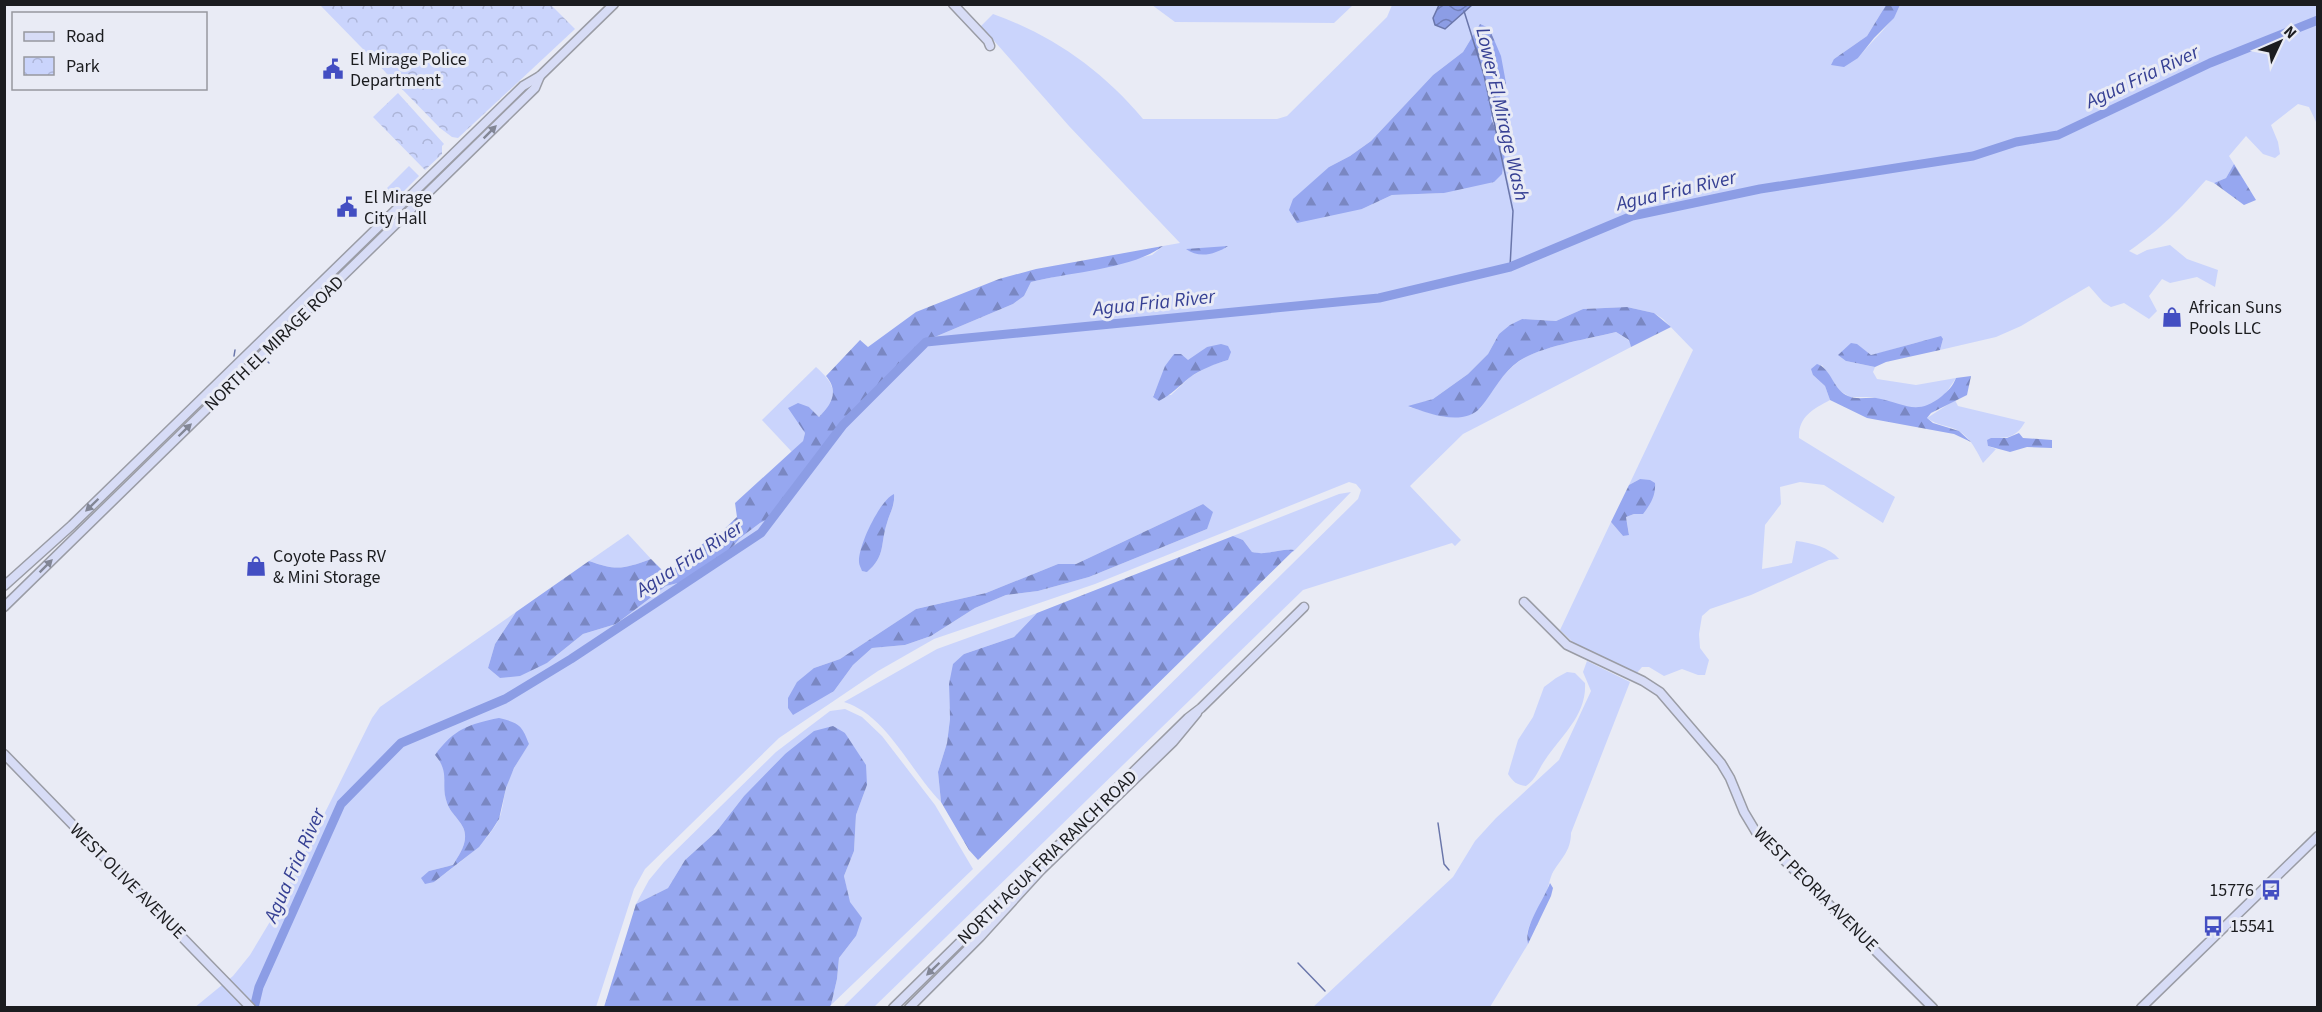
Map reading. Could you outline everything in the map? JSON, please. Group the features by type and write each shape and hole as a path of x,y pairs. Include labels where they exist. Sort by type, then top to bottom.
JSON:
{"main road":[{"name":"NORTH EL MIRAGE ROAD","path":"4,607 254,363 614,4"},
{"path":"953,4 988,41 990,46"},
{"name":"NORTH EL MIRAGE ROAD","path":"4,586 72,525 247,354 532,85"},
{"path":"247,354 254,363"},
{"path":"162,437 170,445"},
{"path":"72,525 80,533"},
{"name":"WEST PEORIA AVENUE","path":"1524,602 1567,645 1643,681 1660,692 1721,763 1756,832 1934,1008"},
{"name":"NORTH AGUA FRIA RANCH ROAD","path":"893,1008 1188,717 1201,708 1304,607"},
{"name":"NORTH AGUA FRIA RANCH ROAD","path":"909,1008 980,937 1040,871 1173,742 1201,708"},
{"name":"WEST OLIVE AVENUE","path":"4,754 251,1008"},
{"path":"2141,1008 2318,836"}],"green space":[{"path":"320,5 551,5 575,29 458,138 452,137 440,128"},
{"path":"1152,5 1353,5 1334,23 1175,22"},
{"path":"1392,5 1886,5 1867,36 1834,59 1858,58 1887,26 1900,5 2317,5 2317,124 2309,107 2298,104 2271,125 2280,154 2275,158 2263,154 2246,136 2229,156 2234,164 2226,178 2214,183 2206,180 2170,218 2129,251 2137,255 2147,250 2170,245 2187,259 2218,270 2215,287 2197,277 2170,283 2162,279 2149,296 2157,311 2149,319 2124,303 2111,307 2103,302 2089,286 2021,326 1996,337 1940,350 1943,339 1934,339 1871,355 1857,345 1846,361 1875,367 1873,372 1877,379 1916,385 1956,378 1946,393 1929,407 1908,408 1872,397 1850,397 1840,391 1822,365 1813,375 1825,386 1830,400 1812,410 1804,419 1799,438 1895,497 1883,523 1824,485 1800,482 1780,487 1781,504 1765,525 1762,569 1792,563 1796,541 1820,546 1839,559 1829,560 1751,595 1710,609 1702,616 1699,634 1700,648 1709,660 1705,675 1682,669 1664,676 1649,667 1642,667 1636,674 1577,646 1560,630 1611,522 1623,536 1629,534 1626,517 1634,514 1640,479 1629,485 1693,350 1663,319 1654,313 1627,307 1583,309 1556,321 1522,319 1499,334 1488,354 1468,374 1433,399 1409,407 1444,417 1480,409 1502,378 1527,356 1616,332 1630,341 1631,347 1463,434 1410,486 1461,540 1455,546 1452,543 1303,590 874,1007 843,1007 1358,499 1361,490 1356,484 1349,482 1095,584 934,639 878,671 779,738 645,869 634,889 596,1007 194,1008 233,976 250,955 274,915 372,718 380,707 516,612 495,644 488,668 500,678 547,663 583,634 616,624 666,586 702,577 725,556 740,538 760,523 777,515 818,463 832,435 902,361 930,339 1013,304 1024,296 1031,282 1152,255 1163,246 1180,243 1069,126 981,26 993,14 1036,32 1075,56 1111,85 1143,119 1277,119 1287,116 1387,17","holes":["1480,24 1506,83 1491,118 1505,153 1444,193 1392,195 1362,209 1329,167 1371,141 1433,75 1463,52","1207,347 1228,360 1209,366 1190,377 1171,395 1153,396 1158,385","894,495 880,555 867,572","1203,504 1207,529 1089,577 1038,591 1006,595 975,608 931,636 905,645 872,648 853,665 834,691 814,668 840,659 916,609 986,593 1058,564 1076,564","529,744 510,777 500,817 492,830 469,855 434,882 429,871 453,865 465,839 463,827 447,803 445,775 435,755"]},
{"path":"1886,5 1900,5 1894,18 1858,58 1844,67 1831,65 1834,59 1867,36"},
{"path":"1480,24 1489,28 1501,56 1506,83 1491,118 1505,153 1502,174 1494,182 1444,193 1392,195 1362,209 1297,223 1289,210 1293,199 1329,167 1371,141 1433,75 1463,52"},
{"path":"398,93 444,144 442,154 425,170 373,117"},
{"path":"2234,164 2256,200 2244,205 2214,183 2226,178"},
{"path":"409,166 419,176 397,198 387,188"},
{"path":"1163,246 1150,254 1118,265 1031,282 1024,296 1013,304 930,339 902,361 832,435 818,463 777,515 760,523 740,538 725,556 702,577 666,586 616,624 583,634 547,663 520,676 500,678 488,668 495,644 516,612 589,561 620,568 651,559 667,575 714,534 717,536 737,517 735,503 803,441 805,433 788,408 798,403 809,407 819,417 830,402 833,392 826,376 860,340 868,347 916,312 999,279 1036,269"},
{"path":"1228,246 1202,255 1186,249"},
{"path":"1627,307 1654,313 1671,327 1631,347 1629,340 1616,332 1540,351 1519,361 1498,382 1481,407 1465,416 1446,417 1408,406 1433,399 1468,374 1488,354 1499,334 1522,319 1556,321 1583,309"},
{"path":"1941,336 1943,339 1940,350 1886,362 1875,367 1846,361 1838,355 1851,343 1857,344 1871,355"},
{"path":"1221,344 1228,346 1231,352 1228,360 1198,372 1159,401 1153,397 1165,366 1174,354 1181,354 1188,360 1207,347"},
{"path":"1817,364 1826,370 1839,389 1848,396 1876,398 1910,407 1925,406 1933,402 1948,390 1956,378 1971,376 1967,395 1931,413 1927,418 1933,423 1959,431 1971,442 1954,434 1867,418 1830,400 1825,386 1813,375 1811,369"},
{"path":"816,367 828,379 833,397 819,417 809,407 796,417 805,433 803,441 792,452 762,420"},
{"path":"1955,400 1958,406 2025,422 2011,436 1991,438 1988,446 1996,449 1983,463 1967,437 1955,429 1927,418"},
{"path":"2019,433 2023,438 2052,440 2052,448 2027,447 2010,452 1988,446 1987,440 1991,438 2007,438"},
{"path":"1640,479 1655,483 1653,496 1643,514 1626,517 1629,535 1623,536 1611,522 1629,485"},
{"path":"1351,492 1293,552 1252,552 1243,540 1233,536 1339,494"},
{"path":"894,494 880,555 867,572 862,571 859,563 866,535 882,505"},
{"path":"1203,504 1213,512 1207,529 1089,577 1038,591 1006,595 975,608 931,636 905,645 872,648 853,665 834,691 793,715 788,708 788,698 797,682 814,668 840,659 916,609 986,593 1058,564 1076,564"},
{"path":"628,534 651,559 620,568 589,561"},
{"path":"1233,536 1243,540 1252,552 1294,550 978,860 969,850 941,802 938,772 947,743 950,719 949,684 953,664 964,654 1014,637 1037,613"},
{"path":"1037,613 1014,637 964,654 949,684 950,719 947,743 938,772 941,802 885,731 859,709 844,702 937,649"},
{"path":"1587,661 1630,682 1571,833 1567,850 1552,874 1545,897 1530,925 1528,944 1490,1007 1312,1008 1453,877 1475,841 1496,818 1559,760 1591,691 1583,672"},
{"path":"1567,672 1575,673 1585,683 1582,705 1572,724 1533,780 1526,786 1518,784 1508,774 1518,740 1533,717 1544,687"},
{"path":"845,709 862,717 882,736 935,805 973,869 831,1005 839,958 856,936 844,876 854,851 856,815 867,785 845,733 785,754 744,796 716,832 685,860 668,888 636,904 649,880 664,862 776,752 830,711"},
{"path":"499,718 519,726 529,744 514,768 506,788 499,819 479,847 434,882 425,884 421,878 429,871 453,865 465,839 463,827 447,803 443,768 435,755 456,733 471,725"},
{"path":"833,726 845,733 866,765 867,785 856,815 854,851 844,876 850,902 862,918 856,936 839,958 831,1005 828,1008 604,1007 636,904 668,888 685,860 716,832 744,796 785,754 814,731"},
{"path":"1550,883 1553,888 1551,896 1528,944 1528,930"}],"water":[{"path":"1439,4 1472,5 1445,29 1435,25 1433,18"}],"waterway":[{"name":"Lower El Mirage Wash","path":"1464,11 1484,75 1513,211 1510,267"},
{"name":"Agua Fria River","path":"254,1008 259,987 341,804 401,743 505,699 571,659 761,533 843,425 926,342 1379,298 1510,267 1632,216 1760,189 1973,156 2016,142 2058,135 2210,63 2318,20"},
{"path":"234,356 235,350"},
{"path":"265,359 269,363"},
{"path":"1438,823 1444,864 1449,870"},
{"path":"1298,963 1325,991"}],"place":[{"name":"El Mirage Police Department","path":"333,69"},
{"name":"El Mirage City Hall","path":"347,207"},
{"name":"African Suns Pools LLC","path":"2172,317"},
{"name":"Coyote Pass RV & Mini Storage","path":"256,566"},
{"name":"15776","path":"2271,890"},
{"name":"15541","path":"2213,926"}]}
